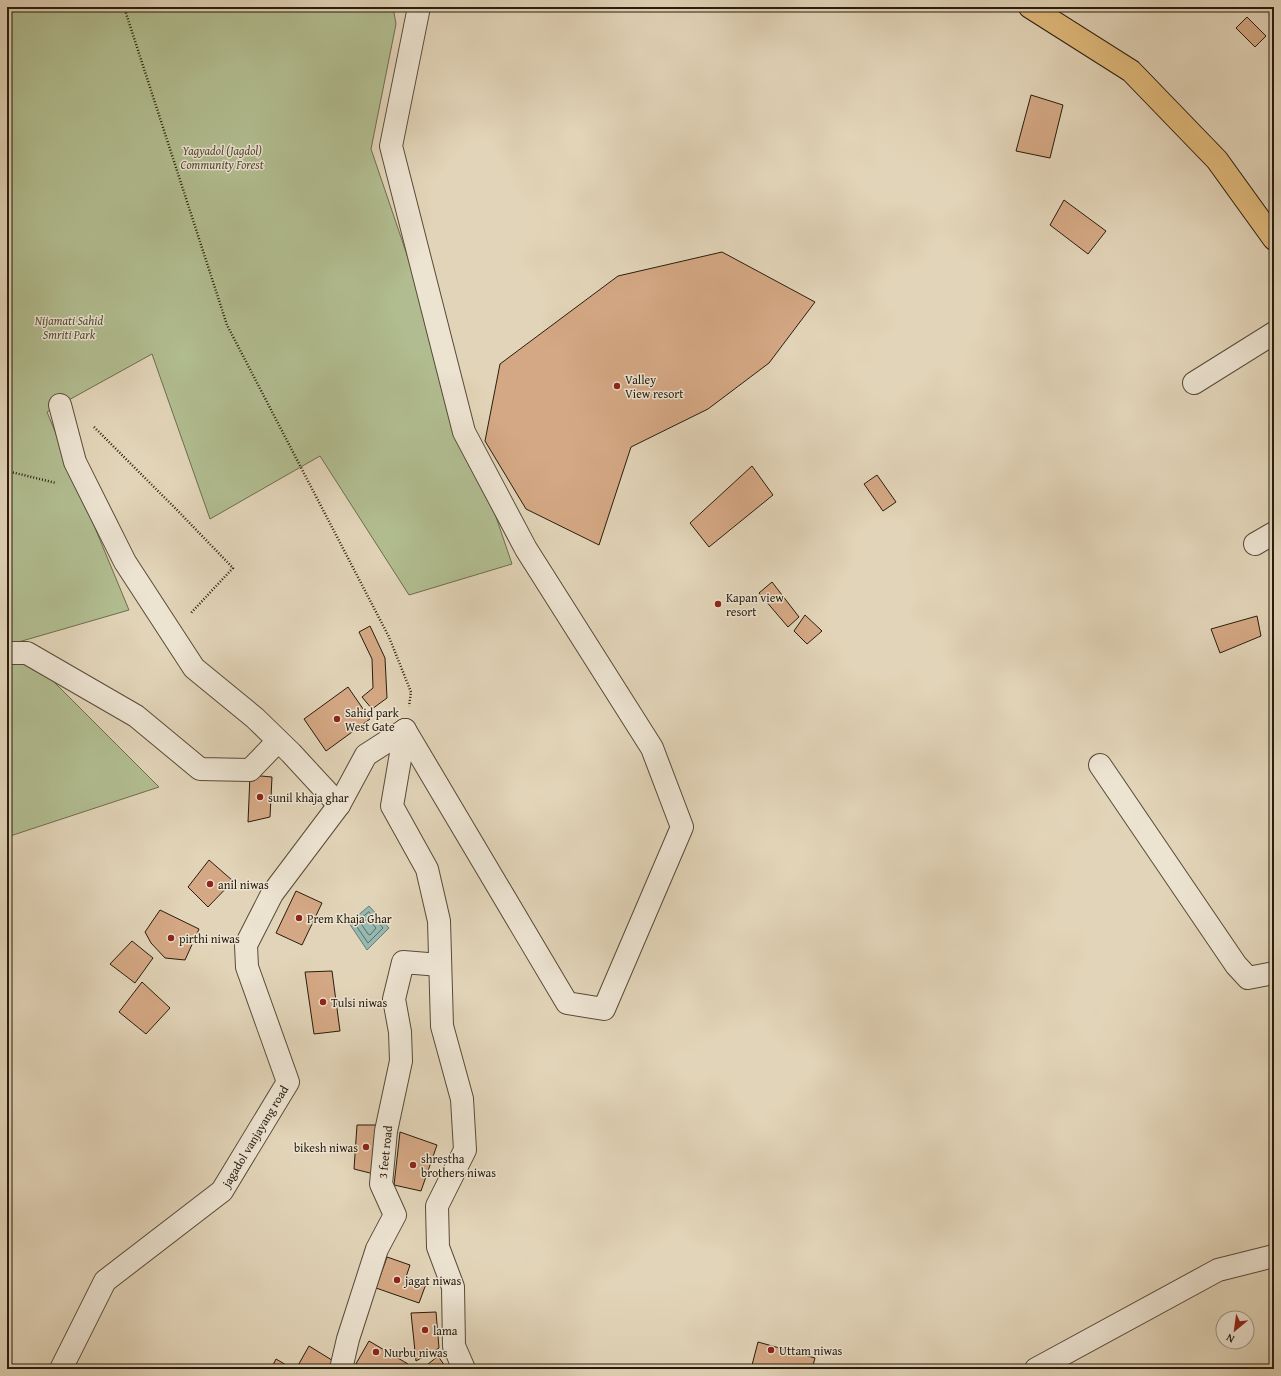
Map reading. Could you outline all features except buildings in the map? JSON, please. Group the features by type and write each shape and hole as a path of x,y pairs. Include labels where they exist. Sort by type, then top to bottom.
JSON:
{"main road":[{"path":"1030,7 1131,71 1217,160 1274,239"}],"street":[{"path":"405,730 566,1003 604,1009 682,827 652,748 526,549 464,432 391,146 419,7"},
{"path":"1194,383 1274,333"},
{"path":"60,405 75,462 125,562 194,668 255,718 339,805"},
{"path":"1255,544 1274,533"},
{"path":"7,653 27,653 136,716 200,770 250,770 278,741"},
{"path":"405,730 392,806 427,869 439,921 442,1026 462,1099 465,1150 437,1206 438,1247 453,1287 454,1346 464,1369"},
{"name":"jagadol vanjayang road","path":"61,1369 105,1281 222,1191 288,1082 247,967 246,946 272,894 339,805 366,755 405,730"},
{"path":"1100,765 1236,965 1248,978 1274,973"},
{"name":"3 feet road","path":"342,1369 350,1332 377,1249 395,1215 381,1184 386,1132 401,1061 400,1032 394,999 399,976 403,962 440,965"},
{"path":"1036,1369 1218,1270 1274,1256"}],"path":[{"path":"124,7 227,325 389,637 411,692 405,730"},
{"path":"90,423 233,568 187,617"},
{"path":"7,471 91,492"}],"green space":[{"name":"Yagyadol (Jagdol) Community Forest","path":"7,7 393,7 396,24 371,149 512,564 409,595 320,456 210,519 152,354 47,412 129,610 15,643 159,787 7,837"}],"water":[{"path":"369,906 389,928 367,950 349,923"}],"place":[{"name":"Valley View resort","path":"617,386"},
{"name":"Kapan view resort","path":"718,604"},
{"name":"Sahid park West Gate","path":"337,719"},
{"name":"sunil khaja ghar","path":"260,797"},
{"name":"anil niwas","path":"210,884"},
{"name":"Prem Khaja Ghar","path":"299,918"},
{"name":"pirthi niwas","path":"171,938"},
{"name":"Tulsi niwas","path":"323,1002"},
{"name":"bikesh niwas","path":"366,1147"},
{"name":"shrestha brothers niwas","path":"413,1165"},
{"name":"jagat niwas","path":"397,1280"},
{"name":"lama","path":"425,1330"},
{"name":"Uttam niwas","path":"771,1350"},
{"name":"Nurbu niwas","path":"376,1352"}],"park label":[{"name":"Nijamati Sahid Smriti Park","path":"69,327"}]}
